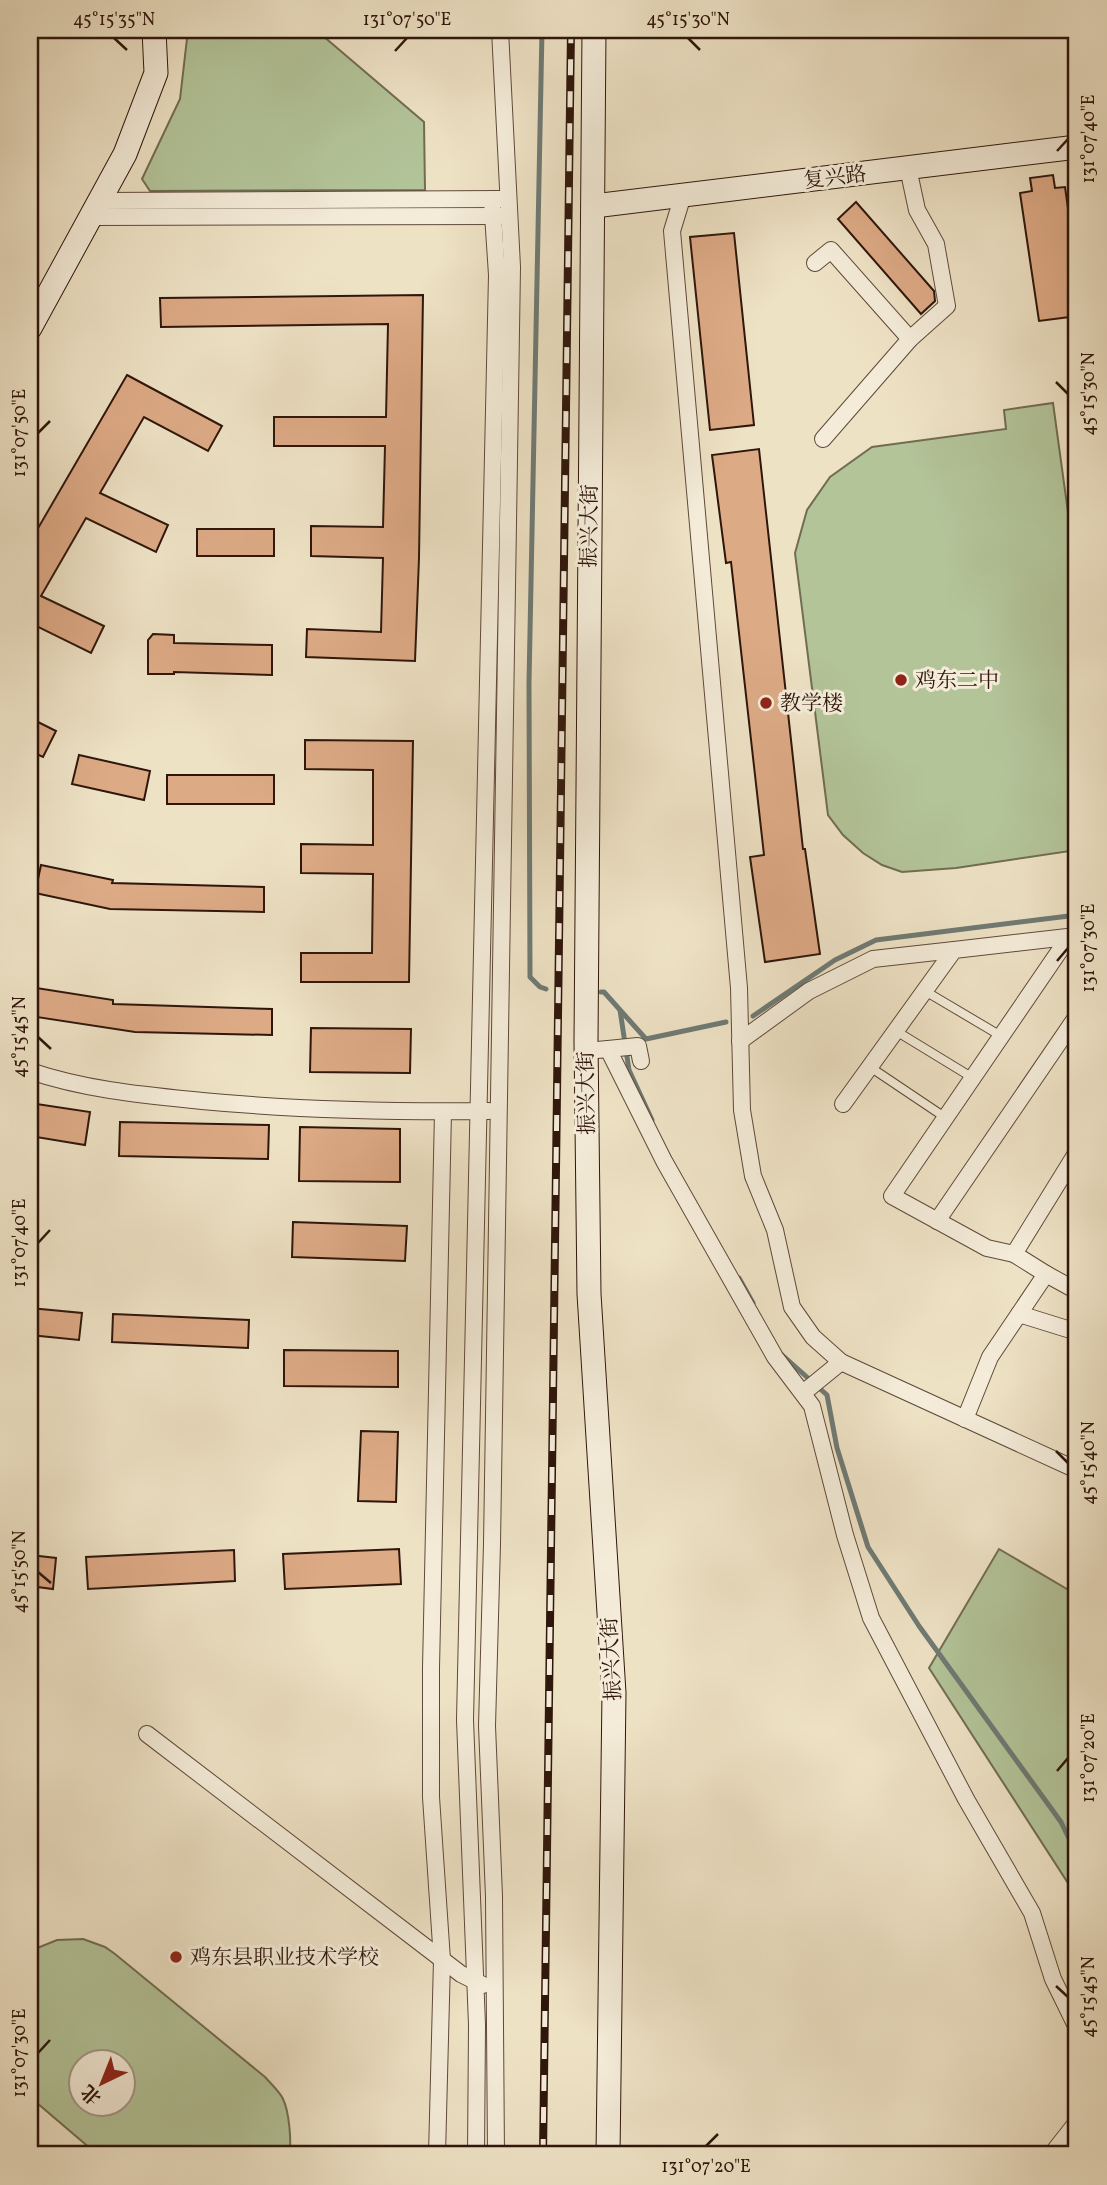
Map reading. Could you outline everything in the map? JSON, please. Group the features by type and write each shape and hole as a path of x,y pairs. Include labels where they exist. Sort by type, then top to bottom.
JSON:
{"street":[{"path":"30,328 125,154 156,73 153,30"},
{"path":"496,2155 494,1896 487,1727 512,267 500,30"},
{"name":"振兴大街","path":"594,30 588,612 597,1050 589,1294 614,1693 608,2155"},
{"name":"复兴路","path":"594,206 1077,147"},
{"path":"823,439 910,339 947,306 936,244 917,210 908,168"},
{"path":"683,195 672,231 738,976 742,1110 753,1176 775,1230 792,1307 813,1337 841,1362 1077,1470"},
{"path":"476,2155 475,1983 465,1720 497,275 492,199"},
{"path":"95,209 509,199"},
{"path":"95,209 510,216"},
{"path":"815,263 831,250 910,339"},
{"path":"740,1041 809,991 873,959 1073,936"},
{"path":"1073,936 892,1196 987,1248 1014,1254 1077,1291"},
{"path":"843,1104 954,950"},
{"path":"937,1221 1077,1016"},
{"path":"640,1061 638,1046 597,1050 664,1161 775,1357 812,1406 845,1535 871,1618 966,1799 1032,1913 1054,1979 1077,2028"},
{"path":"30,1072 68,1084 117,1093 287,1109 499,1111"},
{"path":"438,2155 442,1960 431,1797 431,1668 443,1112"},
{"path":"1014,1254 1077,1153"},
{"path":"965,1419 990,1357 1046,1274"},
{"path":"1019,1314 1075,1327"},
{"path":"803,1393 841,1362"},
{"path":"147,1734 442,1960 475,1983 495,1989"},
{"path":"1051,2155 1077,2122"}],"lane":[{"path":"925,991 1002,1036"},
{"path":"896,1031 973,1078"},
{"path":"870,1067 946,1118"}],"green space":[{"path":"188,30 316,30 424,122 425,190 150,191 142,179 180,99"},
{"path":"1053,403 1077,578 1077,850 956,868 902,872 882,865 863,853 843,835 828,815 795,553 807,510 830,477 872,447 1006,429 1004,410"},
{"path":"999,1549 1077,1595 1077,1897 929,1668"},
{"path":"83,1939 115,1954 265,2077 280,2094 285,2104 289,2127 289,2155 98,2155 30,2097 30,1951 57,1940"}],"building":[{"path":"1053,175 1055,188 1065,187 1077,272 1077,316 1039,321 1020,193 1032,191 1030,178"},
{"path":"856,202 934,291 935,301 921,314 838,219"},
{"path":"734,233 754,425 710,430 690,237"},
{"path":"423,295 415,661 306,657 307,629 381,632 383,558 311,556 311,526 383,527 385,446 274,446 274,417 386,417 388,324 161,327 160,298"},
{"path":"127,375 222,426 208,451 144,417 100,493 168,525 156,552 86,518 41,596 104,626 91,653 30,623 30,542"},
{"path":"759,449 803,849 820,954 765,962 750,857 764,855 731,562 726,563 712,455"},
{"path":"197,529 274,529 274,556 197,556"},
{"path":"153,634 174,635 174,643 272,645 272,675 174,672 148,674 148,640"},
{"path":"30,718 56,731 43,757 30,751"},
{"path":"305,740 413,741 409,982 301,982 301,953 372,953 373,874 301,873 301,844 373,845 373,770 305,769"},
{"path":"79,755 150,771 144,800 72,784"},
{"path":"167,775 274,775 274,804 167,804"},
{"path":"41,865 113,880 112,883 264,887 264,912 110,909 35,893"},
{"path":"30,987 113,1000 113,1004 272,1009 272,1035 135,1032 30,1016"},
{"path":"311,1028 411,1029 410,1073 310,1072"},
{"path":"30,1103 90,1112 85,1145 30,1136"},
{"path":"120,1122 269,1125 268,1159 119,1156"},
{"path":"300,1127 400,1129 400,1182 299,1181"},
{"path":"293,1222 407,1226 405,1261 292,1257"},
{"path":"30,1308 82,1313 79,1340 30,1335"},
{"path":"113,1314 249,1320 248,1348 112,1342"},
{"path":"284,1350 398,1351 398,1387 284,1386"},
{"path":"361,1431 398,1432 396,1502 358,1501"},
{"path":"399,1549 401,1584 285,1589 283,1554"},
{"path":"234,1550 235,1581 88,1589 86,1557"},
{"path":"30,1555 56,1558 53,1589 30,1586"}],"waterway":[{"path":"542,30 529,683 530,977 546,989"},
{"path":"753,1016 835,960 876,940 1077,915"},
{"path":"601,992 604,992 646,1039 726,1022"},
{"path":"620,1010 629,1070 652,1120"},
{"path":"739,1278 753,1303"},
{"path":"781,1354 827,1395 837,1448 868,1547 919,1626 1061,1822 1077,1855"}],"railway":[{"path":"543,2155 571,30"}],"place":[{"name":"鸡东二中","path":"901,680"},
{"name":"教学楼","path":"766,703"},
{"name":"鸡东县职业技术学校","path":"176,1957"}]}
